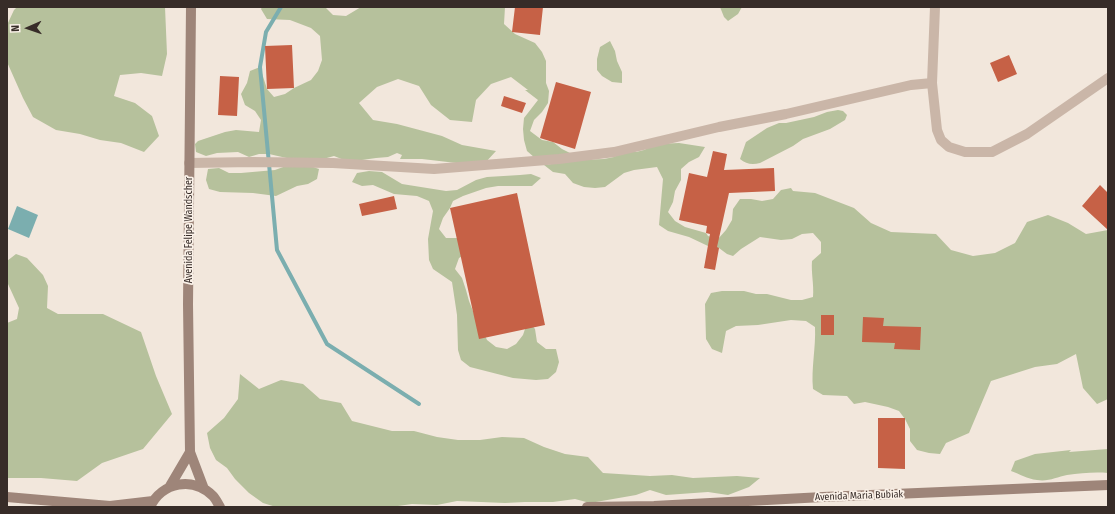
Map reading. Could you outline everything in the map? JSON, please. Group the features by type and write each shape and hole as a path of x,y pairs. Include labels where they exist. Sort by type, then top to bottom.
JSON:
{"street":[{"name":"Avenida Felipe Wandscher","path":"191,7 188,304 190,452 204,489"},
{"path":"935,7 932,83 936,130 941,140 948,147 965,152 992,152 1027,134 1108,78"},
{"path":"189,163 333,162 434,168 559,159 614,152 718,127 786,114 911,85 932,83"},
{"path":"170,486 190,452"},
{"path":"7,497 111,506 151,504 160,492 170,486 182,484 194,485 204,489 213,497 220,507"},
{"name":"Avenida Maria Bubiak","path":"587,507 654,506 815,497 1108,485"}],"green space":[{"path":"17,7 165,7 167,54 162,76 141,73 120,75 114,96 135,103 152,116 159,136 144,152 121,143 56,130 33,117 7,62 7,25"},
{"path":"262,7 325,7 333,15 346,16 361,7 505,7 504,24 515,34 535,43 542,52 546,61 546,83 549,91 548,103 534,120 530,131 542,140 553,142 572,154 535,158 527,151 523,129 524,118 538,100 511,77 491,84 476,100 472,122 450,120 431,105 419,86 398,79 377,87 359,103 373,120 397,124 442,136 462,145 496,151 485,163 465,164 422,159 400,159 402,155 397,153 388,157 355,161 344,160 334,156 323,159 291,159 269,154 259,154 249,157 238,152 217,153 206,156 196,152 195,144 198,141 225,132 236,130 259,132 261,120 255,111 245,105 241,94 247,83 250,71 260,67 267,89 274,97 285,94 311,80 318,71 322,60 320,36 311,28 290,20 267,19 261,9"},
{"path":"720,7 742,7 738,14 728,21 724,17"},
{"path":"610,41 622,72 622,83 612,82 602,76 597,70 597,59 600,47"},
{"path":"838,110 843,111 847,115 845,120 830,129 803,139 793,146 760,163 749,164 740,159 746,142 767,128 779,123 814,117"},
{"path":"679,143 705,147 699,157 689,162 681,169 681,180 675,191 673,202 668,212 675,221 685,227 706,233 708,236 718,239 732,220 733,209 740,199 762,201 773,199 781,190 791,188 793,191 815,193 854,208 871,223 891,232 936,234 951,250 973,256 995,253 1015,243 1027,222 1048,215 1068,223 1086,234 1108,230 1108,399 1097,404 1083,388 1076,354 1057,364 1035,367 991,381 969,433 946,443 940,454 929,453 917,450 910,441 910,429 899,411 865,402 854,404 847,396 823,395 813,389 815,327 806,321 791,320 758,325 736,326 726,331 722,353 712,349 706,339 705,304 711,293 722,291 744,291 756,294 767,294 791,300 802,300 813,297 812,261 821,253 821,242 813,233 802,234 792,239 781,240 760,237 733,256 727,254 719,248 708,246 689,237 668,231 659,225 663,179 657,167 624,173 605,187 595,188 584,187 573,183 565,174 553,172 544,165 581,160 604,159 614,157 624,151 636,152 657,144"},
{"path":"307,165 319,169 317,179 276,196 253,193 220,192 209,189 206,180 208,169 219,168 229,173 241,173 275,170 286,166"},
{"path":"369,171 382,172 402,184 446,191 457,190 476,180 487,177 531,174 541,178 532,186 498,186 486,188 453,201 443,218 439,229 446,238 469,238 469,252 459,258 455,269 462,278 476,319 487,340 496,347 507,349 516,344 523,335 526,318 535,329 537,342 546,349 556,349 559,362 556,372 548,379 536,380 513,378 470,367 461,360 458,350 457,315 452,282 433,269 429,260 428,239 433,211 429,201 417,196 394,194 373,185 362,186 352,182 357,173"},
{"path":"16,254 27,258 43,275 48,286 47,308 58,314 103,314 141,332 156,376 172,414 143,449 102,463 77,481 41,478 7,478 7,323 17,319 19,308 8,284 7,261"},
{"path":"240,374 259,389 281,380 303,384 320,399 341,403 352,421 392,431 414,431 437,437 458,440 480,440 502,437 524,438 565,454 588,457 603,473 650,476 672,475 693,478 737,476 760,478 749,487 728,495 708,492 666,495 650,490 636,495 590,503 575,499 553,502 505,503 457,501 437,505 412,504 391,507 276,507 263,503 249,493 235,479 227,468 216,460 210,448 207,433 224,418 238,399"},
{"path":"1108,449 1108,473 1067,475 1049,480 1041,480 1030,479 1011,471 1015,461 1035,454 1071,450 1069,452"}],"water":[{"path":"17,206 38,215 29,238 8,229"}],"building":[{"path":"515,7 543,7 540,35 512,32"},
{"path":"292,45 294,88 267,89 265,46"},
{"path":"1009,55 1017,74 998,82 990,63"},
{"path":"220,76 239,77 237,116 218,115"},
{"path":"556,82 591,92 575,149 540,138"},
{"path":"504,96 526,103 522,113 501,106"},
{"path":"713,151 727,154 724,170 774,168 775,191 729,193 717,247 719,248 715,270 704,268 710,234 706,233 707,226 679,220 689,173 707,177"},
{"path":"1100,185 1108,193 1108,230 1082,206"},
{"path":"517,193 545,325 479,339 450,208"},
{"path":"394,196 397,209 362,216 359,204"},
{"path":"821,315 834,315 834,335 821,335"},
{"path":"863,317 884,318 883,326 921,327 920,350 894,349 895,343 862,342"},
{"path":"878,418 905,418 905,469 878,468"}],"waterway":[{"path":"281,7 266,32 260,67 277,250 327,344 419,404"}]}
